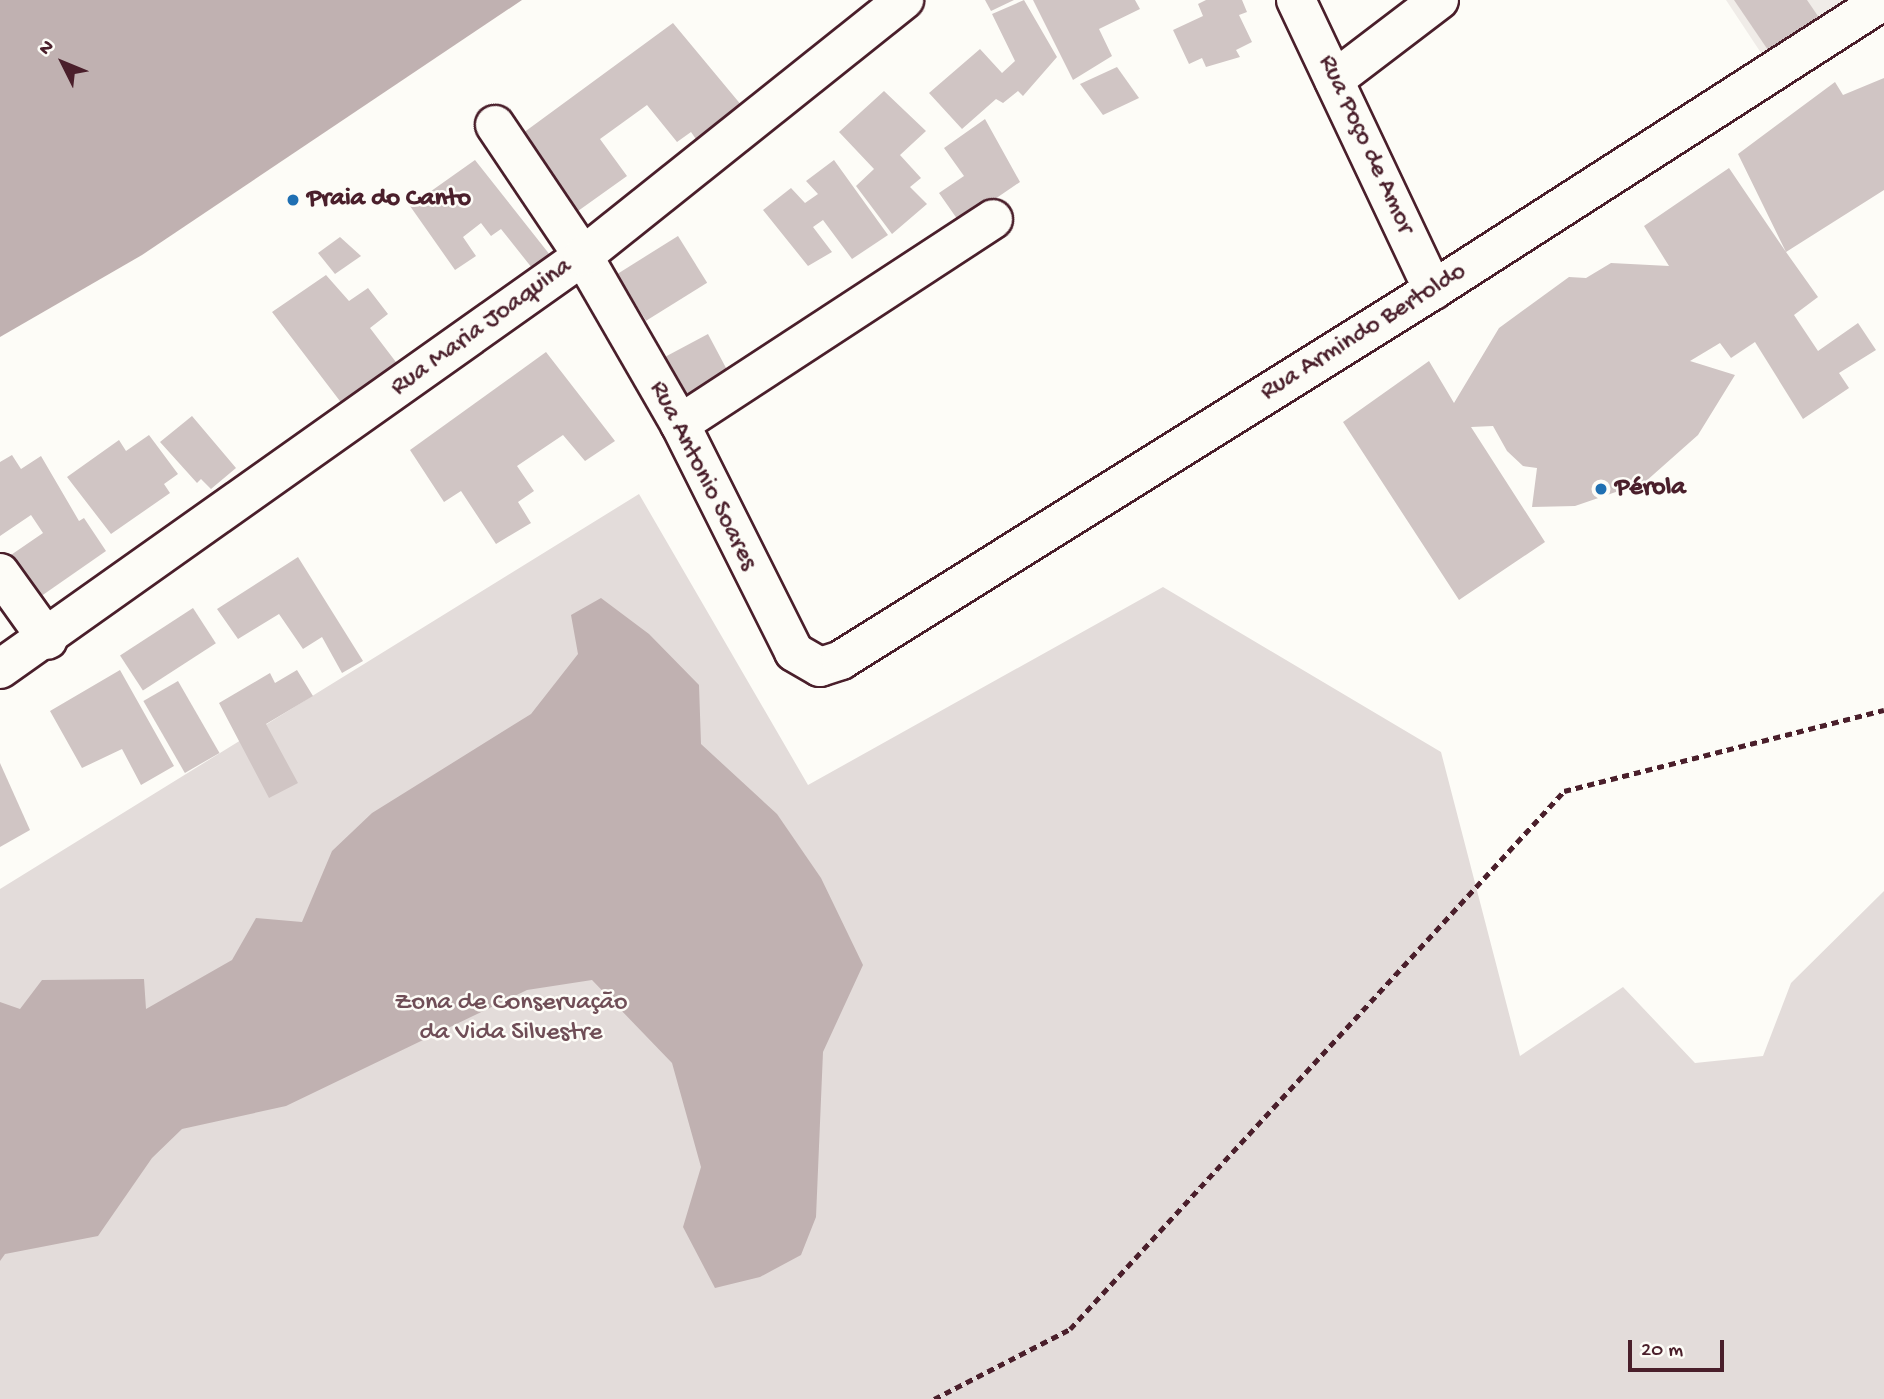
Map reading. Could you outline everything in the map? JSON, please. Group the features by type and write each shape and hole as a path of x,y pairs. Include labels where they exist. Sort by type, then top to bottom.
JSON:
{"street":[{"name":"Rua Maria Joaquina","path":"0,669 48,640 583,256 904,0"},
{"name":"Rua Poço de Amor","path":"1296,0 1433,290"},
{"path":"1335,80 1439,0"},
{"name":"Rua Armindo Bertoldo","path":"841,660 1433,290 1884,0"},
{"name":"Rua Antonio Soares","path":"495,125 583,256 680,424 794,652 820,667 841,660"},
{"path":"680,424 993,219"},
{"path":"0,573 48,640"}],"path":[{"path":"933,1399 1070,1329 1564,791 1884,710"}],"shaded area":[{"path":"0,0 522,0 142,255 0,337"},
{"path":"1726,0 1856,0 1767,62"},
{"path":"601,598 649,634 699,685 701,744 777,814 821,878 863,965 823,1052 816,1217 801,1255 760,1277 715,1288 683,1227 701,1167 672,1063 592,980 527,990 286,1106 182,1129 152,1158 98,1236 5,1254 0,1261 0,1002 20,1009 42,980 144,979 146,1009 232,960 256,918 302,922 332,851 372,813 531,714 578,654 571,615"}],"green space":[{"name":"Zona de Conservação da Vida Silvestre","path":"639,494 808,785 1163,587 1441,752 1520,1056 1623,987 1695,1063 1763,1056 1791,983 1884,891 1884,1399 0,1399 0,889"}],"building":[{"path":"985,0 1014,0 991,11"},
{"path":"1024,0 1057,57 1023,96 1018,91 1003,103 996,99 962,129 929,93 980,49 1002,73 1015,61 992,14"},
{"path":"1033,0 1135,0 1140,9 1099,29 1112,56 1073,80"},
{"path":"1206,0 1242,0 1247,12 1239,15 1252,42 1236,50 1240,57 1206,67 1202,58 1189,64 1173,30 1203,16 1198,4"},
{"path":"1734,0 1807,0 1820,19 1770,53"},
{"path":"673,23 747,112 700,145 691,132 677,142 647,105 600,139 627,176 578,211 519,136"},
{"path":"1117,67 1139,98 1103,115 1080,84"},
{"path":"1884,78 1884,190 1786,252 1738,154 1835,82 1843,95"},
{"path":"884,91 926,131 900,155 921,178 910,187 927,204 892,234 856,186 874,169 839,132"},
{"path":"985,119 1020,182 960,223 939,193 964,176 944,148"},
{"path":"475,160 550,255 532,268 501,229 491,236 481,223 463,237 476,256 455,270 410,206"},
{"path":"834,160 888,235 852,259 823,220 813,227 832,252 808,266 763,210 791,188 805,203 818,194 806,181"},
{"path":"1729,168 1818,297 1794,315 1818,351 1858,323 1876,350 1839,373 1849,388 1803,419 1755,342 1731,358 1720,343 1690,361 1735,375 1698,435 1645,482 1575,506 1532,507 1537,468 1523,466 1507,451 1493,426 1471,427 1545,542 1459,600 1343,422 1429,361 1454,403 1499,328 1569,277 1586,278 1611,263 1669,266 1644,226"},
{"path":"678,236 707,283 646,321 617,274"},
{"path":"340,237 361,256 335,274 318,253"},
{"path":"326,275 349,301 368,288 388,314 370,328 402,370 346,409 272,312"},
{"path":"708,334 728,372 683,396 663,358"},
{"path":"546,352 615,441 585,461 563,435 517,466 534,491 518,502 531,523 496,544 461,491 444,502 410,450"},
{"path":"192,416 236,468 211,489 201,479 197,483 160,442"},
{"path":"149,435 178,474 164,484 170,493 111,534 67,477 119,440 126,451"},
{"path":"12,455 21,469 41,456 79,521 84,518 106,551 37,599 8,557 43,533 31,515 0,536 0,462"},
{"path":"298,557 363,661 342,673 322,637 303,649 279,614 238,639 217,609"},
{"path":"193,608 216,643 143,691 120,655"},
{"path":"120,670 174,766 141,785 122,749 82,768 50,711"},
{"path":"297,670 313,696 266,724 298,783 269,798 219,703 270,673 275,683"},
{"path":"178,681 220,753 185,773 143,701"},
{"path":"0,763 30,830 0,847"}],"place":[{"name":"Praia do Canto","path":"293,200"},
{"name":"Pérola","path":"1601,489"}]}
